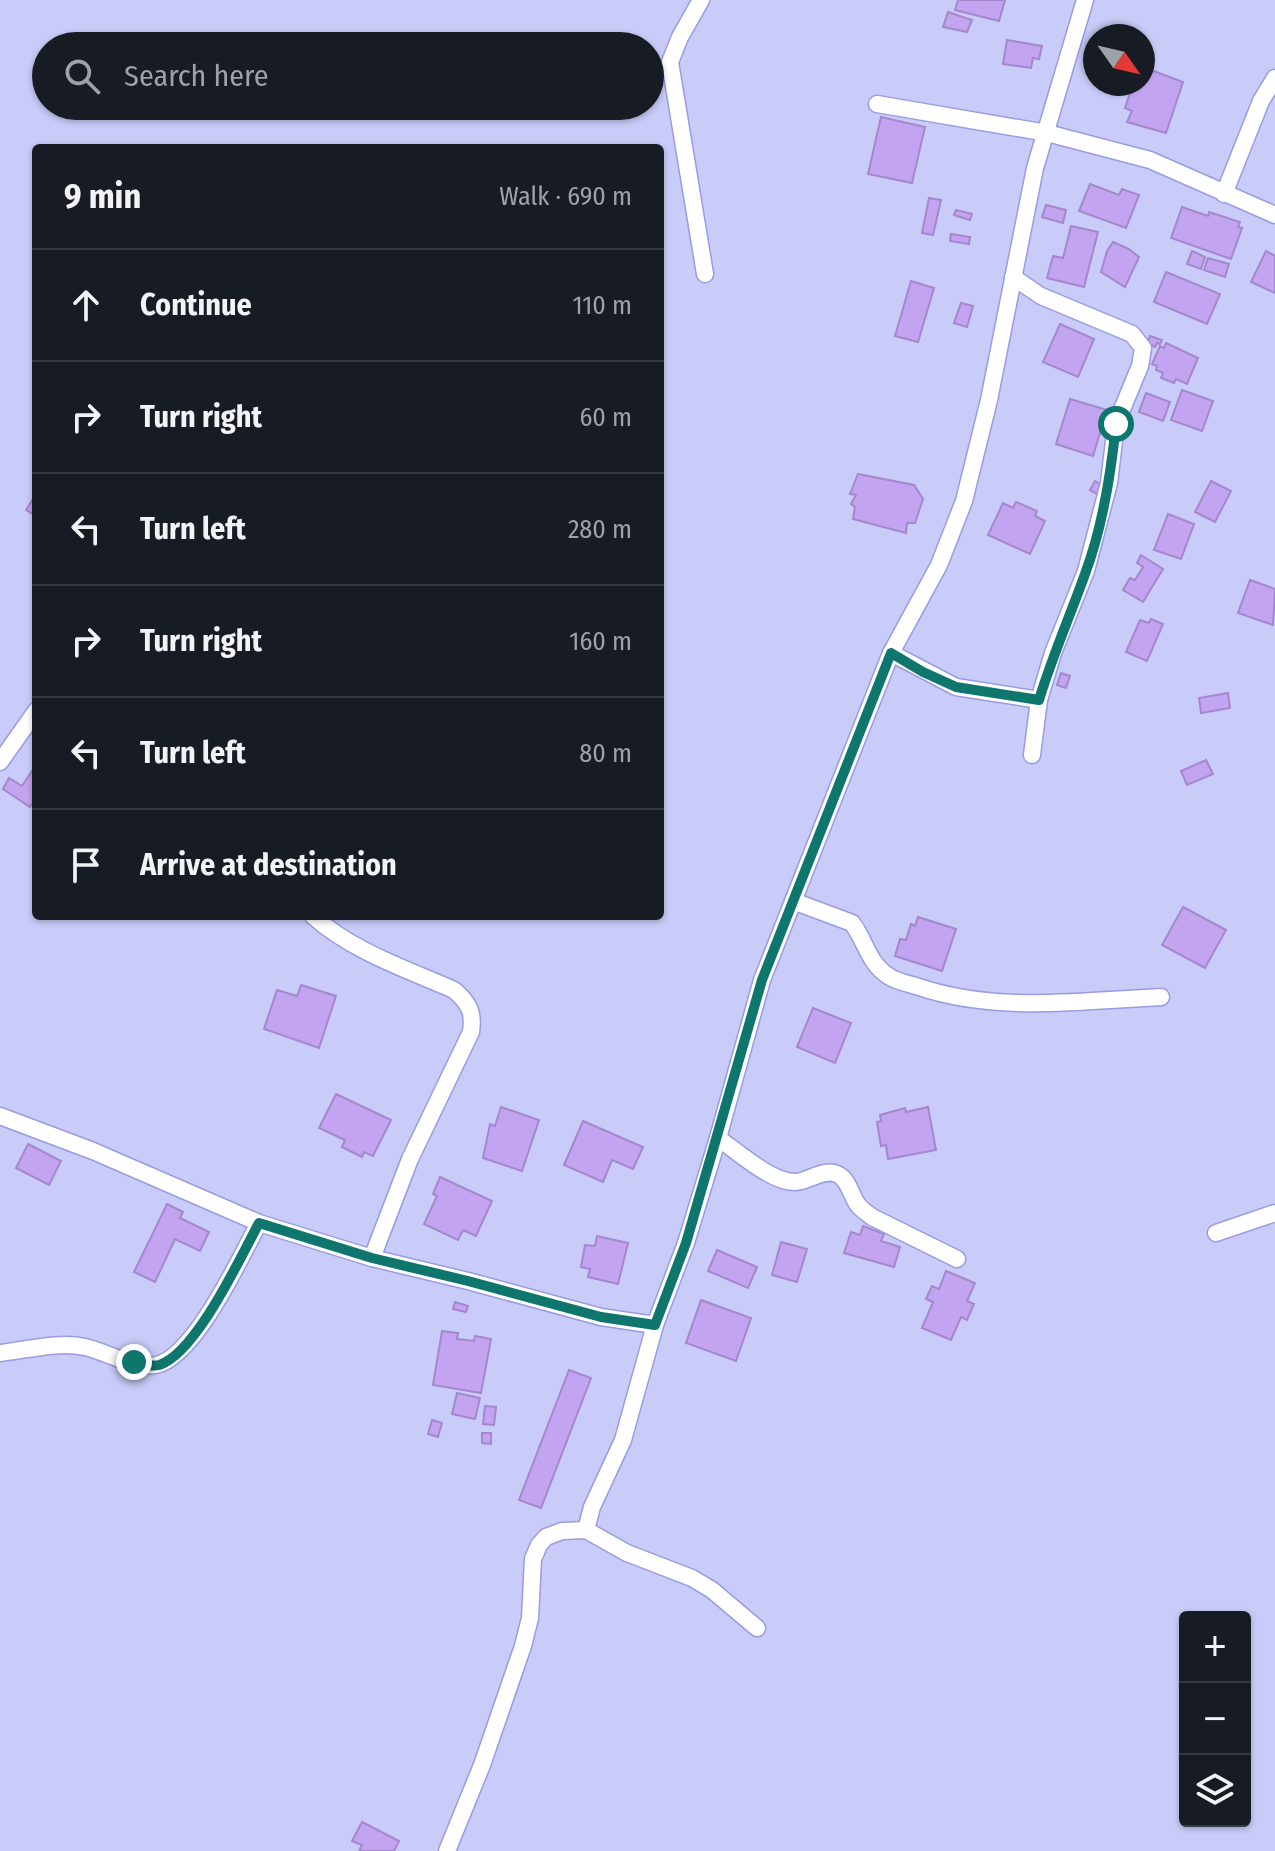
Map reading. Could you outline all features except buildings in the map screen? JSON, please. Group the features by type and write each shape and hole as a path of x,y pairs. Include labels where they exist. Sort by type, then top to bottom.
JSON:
{"street":[{"path":"701,0 670,62 705,274"},
{"path":"586,1530 592,1507 623,1440 655,1325 686,1243 718,1138 762,980 891,653 939,565 964,501 989,400 1035,168 1085,0"},
{"path":"1224,194 1261,101 1275,78"},
{"path":"877,104 1047,133 1150,160 1275,215"},
{"path":"1013,277 1041,296 1132,334 1143,348 1140,366 1116,424 1109,483 1086,571 1053,653 1039,700 1032,755"},
{"path":"891,653 956,687 1039,700"},
{"path":"0,762 32,717"},
{"path":"793,901 852,923 859,931 864,949 890,977 952,998 1024,1004 1161,997"},
{"path":"317,920 360,948 454,990 466,1000 473,1019 471,1032 410,1159 372,1258"},
{"path":"0,1116 93,1151 259,1223 372,1258 601,1317 655,1325"},
{"path":"718,1138 770,1175 784,1181 796,1183 829,1172 838,1174 845,1180 860,1208 872,1217 957,1259"},
{"path":"1216,1233 1275,1213"},
{"path":"0,1353 64,1345 84,1346 147,1365 159,1365 170,1359 204,1321 259,1223"},
{"path":"447,1851 482,1765 523,1646 530,1618 533,1559 546,1537 562,1531 586,1530 627,1553 692,1578 712,1590 757,1628"}],"route":[{"path":"134,1362 159,1365 187,1342 218,1299 259,1223 372,1258 601,1317 655,1325 686,1243 762,980 891,653 956,687 1039,700 1053,653 1086,571 1109,483 1116,424"}]}
